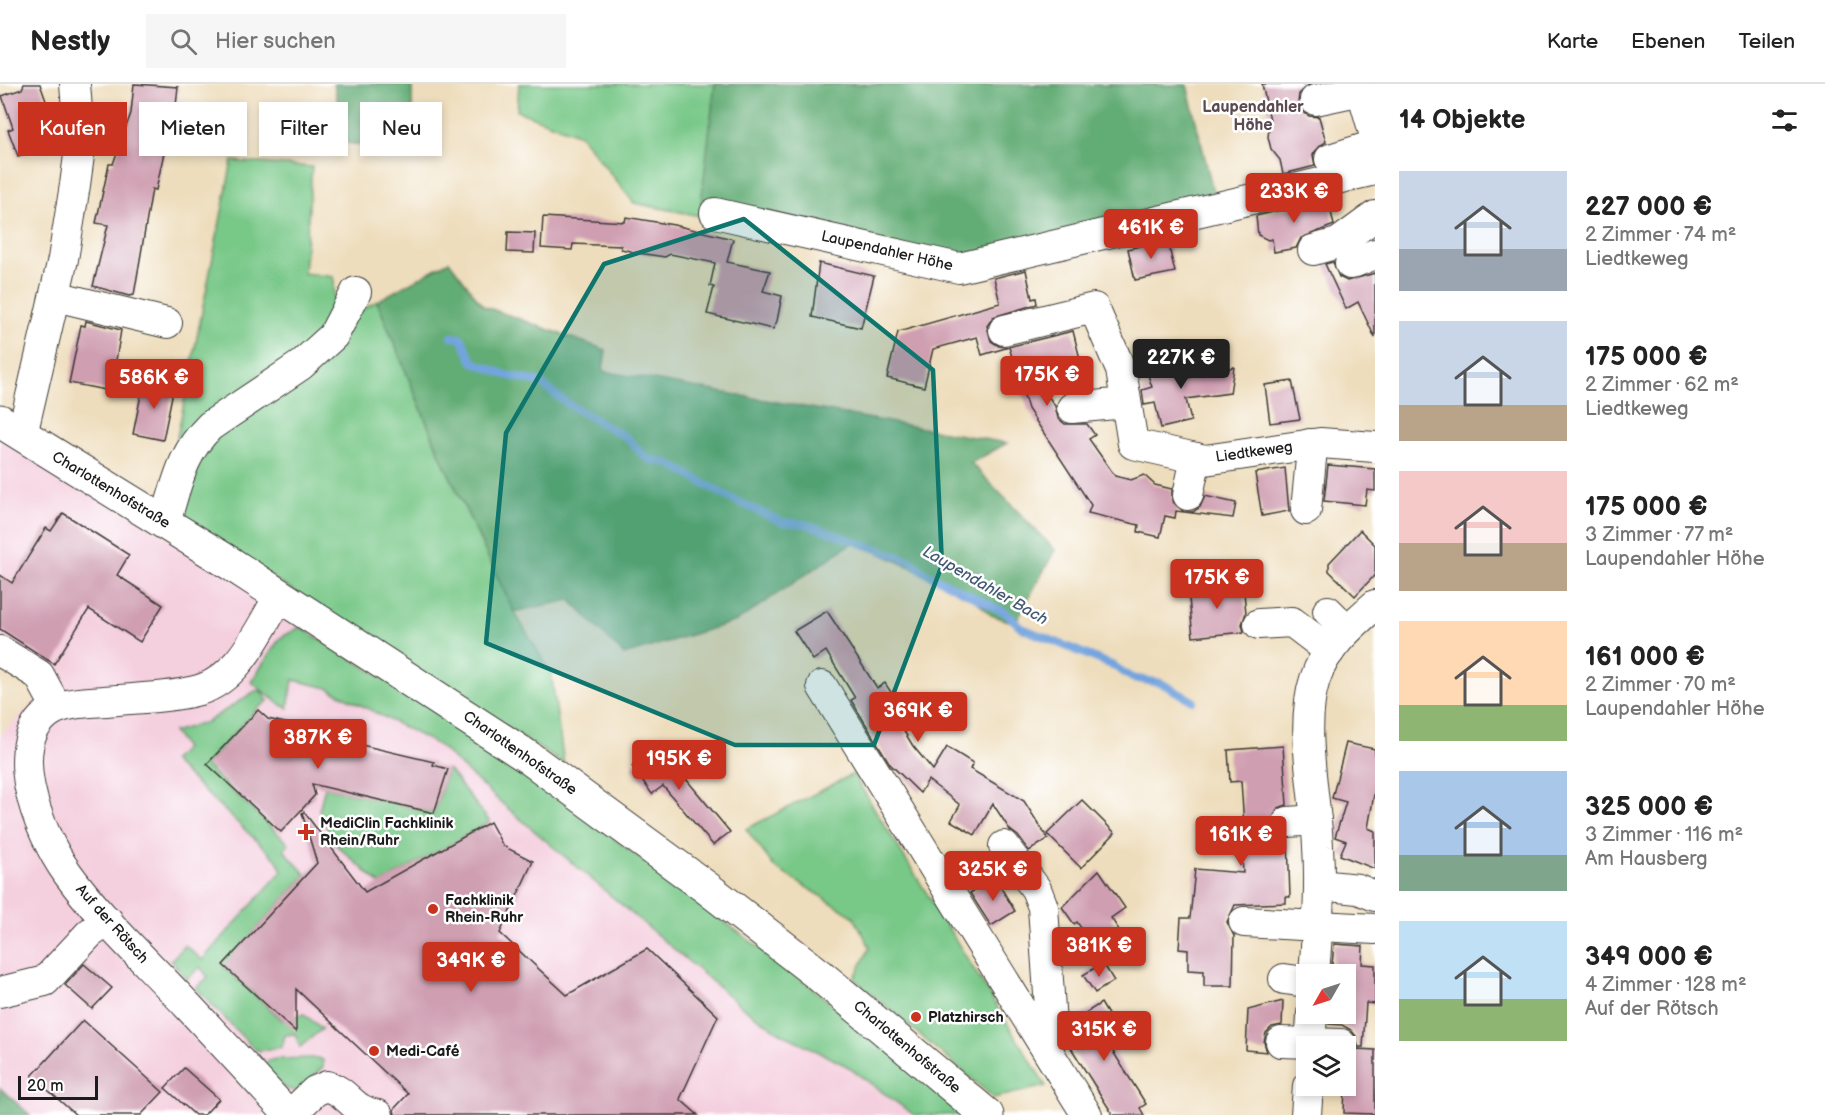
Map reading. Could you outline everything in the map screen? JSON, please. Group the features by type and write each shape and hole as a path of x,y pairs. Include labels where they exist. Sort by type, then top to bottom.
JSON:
{"main road":[{"name":"Charlottenhofstraße","path":"11,428 280,595 528,757 707,888 826,981 987,1115"}],"street":[{"name":"Charlottenhofstraße","path":"11,428 55,296 63,259 80,148 75,84"},
{"path":"1319,91 1361,87 1375,136 1330,159"},
{"name":"Laupendahler Höhe","path":"715,213 959,268 1375,171"},
{"path":"1313,250 1338,243 1375,216"},
{"path":"165,522 189,449 197,438 210,426 301,365 333,336 356,292"},
{"path":"55,296 167,323"},
{"name":"Liedtkeweg","path":"1004,330 1094,308 1121,370 1133,444 1206,458 1320,442 1375,447"},
{"path":"1072,408 1126,403"},
{"path":"1306,510 1311,459 1309,444"},
{"path":"1199,492 1206,458"},
{"name":"Auf der Rötsch","path":"280,595 233,667 209,686 175,695 57,708 36,721 19,754 22,778 31,806 66,871 108,921 289,1115"},
{"path":"1315,964 1317,924 1302,821 1309,713 1315,677 1335,631 1375,605"},
{"path":"1259,624 1292,622 1335,631"},
{"path":"0,651 39,675 57,708"},
{"path":"822,686 1088,1115"},
{"path":"1004,846 1036,889 1043,907 1052,1038 1047,1047"},
{"path":"1311,872 1375,896"},
{"path":"0,992 45,981 90,933 108,921"},
{"path":"1244,922 1317,924 1375,929"},
{"path":"1281,1042 1296,1044"},
{"path":"289,1115 315,1091 327,1086 338,1090 365,1114 378,1115"}],"highlighted area":[{"path":"744,219 933,370 942,565 874,745 735,745 486,643 506,433 604,264"}],"shaded area":[{"name":"MediClin Fachklinik Rhein/Ruhr","path":"0,436 280,605 970,1115 30,1115 0,1088 0,735 40,696 0,646"}],"green space":[{"path":"334,84 412,84 412,102 360,102 360,144 348,143 348,102 338,102"},
{"path":"519,84 715,84 701,216 634,203 580,135 517,111"},
{"path":"715,84 1187,85 1215,199 954,260 701,203"},
{"path":"232,161 312,167 304,273 334,277 335,324 377,301 441,457 514,612 551,673 564,764 163,508"},
{"path":"449,261 483,306 606,350 603,371 1007,443 971,463 1055,550 1015,623 991,615 967,592 854,542 737,621 624,655 570,600 514,612 441,457 377,301"},
{"path":"300,627 443,715 580,813 810,986 965,1115 914,1115 845,1065 779,1032 742,1007 498,800 438,745 328,688 293,680 288,708 273,699 251,682 280,638"},
{"path":"255,691 261,691 268,701 257,709 205,765 289,844 284,850 306,875 223,966 282,1020 304,1014 322,1029 300,1047 295,1034 285,1035 282,1047 259,1051 253,1048 196,988 208,977 200,967 187,979 171,960 185,945 202,960 282,871 277,860 172,761 185,748 173,732 207,722"},
{"path":"448,769 490,822 380,884 334,843 319,810 325,787 434,813"},
{"path":"853,774 1046,1086 994,1098 854,979 870,947 853,916 775,868 746,829"},
{"path":"318,1058 323,1060 323,1067 298,1091 283,1086 263,1066 265,1062 275,1059"},
{"path":"0,1088 30,1115 0,1115"}],"building":[{"path":"24,84 40,84 46,102 18,102 18,156 8,130 13,128 2,96 22,89"},
{"path":"134,84 178,87 176,102 139,102 139,156 163,156 156,190 152,189 134,295 129,296 93,286 108,225 96,223 109,164 113,164 116,156 127,156 127,124 131,113"},
{"path":"1262,84 1310,84 1299,94 1298,103 1302,111 1309,116 1319,117 1326,142 1318,147 1313,155 1315,166 1283,174 1280,160 1271,149 1268,137 1270,120"},
{"path":"1328,199 1334,225 1301,238 1296,248 1274,252 1272,239 1268,240 1258,235 1256,216"},
{"path":"543,217 625,222 626,217 674,225 733,239 727,262 770,271 763,291 782,296 777,321 773,329 707,314 714,287 710,286 715,263 670,254 665,257 638,253 621,249 621,246 573,244 572,250 541,248"},
{"path":"508,232 535,233 534,253 507,252"},
{"path":"1167,239 1175,272 1135,280 1128,249"},
{"path":"1333,262 1339,277 1347,281 1375,273 1375,338 1358,302 1346,309 1325,264"},
{"path":"819,263 874,276 861,328 812,317"},
{"path":"1026,270 1032,299 1036,298 1037,304 993,317 987,326 991,341 999,346 1008,347 1073,331 1081,363 1065,368 1067,377 1040,384 1055,406 1058,418 1065,424 1087,424 1095,435 1089,439 1115,476 1131,480 1144,475 1155,485 1172,489 1172,501 1184,512 1176,511 1175,518 1165,516 1160,537 1138,532 1139,525 1088,513 1091,505 1028,409 1009,347 982,355 977,337 933,349 924,387 887,378 898,332 1000,303 994,278"},
{"path":"86,321 121,330 111,391 69,383 81,325 85,326"},
{"path":"1168,354 1180,380 1234,367 1230,393 1186,399 1191,421 1161,428 1155,403 1144,405 1142,390 1152,387 1146,369"},
{"path":"144,380 174,386 163,440 133,434"},
{"path":"1292,381 1300,419 1270,423 1265,385"},
{"path":"1328,465 1375,469 1375,491 1367,490 1365,505 1324,501"},
{"path":"1285,468 1289,511 1262,516 1255,473"},
{"path":"1205,496 1236,503 1233,518 1184,512 1193,512 1200,507"},
{"path":"63,513 129,555 117,575 163,605 140,642 89,609 54,664 0,629 0,575 12,583 46,528 51,531"},
{"path":"1360,530 1375,545 1375,575 1355,596 1329,571 1329,563"},
{"path":"1243,583 1246,613 1242,624 1244,632 1193,637 1188,589"},
{"path":"827,611 877,688 885,683 896,700 888,705 913,746 933,770 947,747 973,763 970,769 1024,801 1048,839 1029,851 1018,836 1010,830 993,804 975,835 951,821 960,805 928,780 920,793 890,764 851,700 855,698 826,651 813,660 794,631"},
{"path":"258,710 268,719 337,735 336,739 434,762 433,765 448,769 434,813 312,784 315,795 281,832 207,764"},
{"path":"1346,743 1375,749 1375,789 1368,828 1375,831 1375,869 1340,855 1346,841 1335,837 1346,802 1332,798"},
{"path":"663,744 683,771 681,773 730,832 713,845 663,786 652,794 632,766"},
{"path":"1283,746 1287,805 1278,808 1271,823 1274,832 1288,839 1290,897 1286,897 1286,903 1235,905 1227,922 1234,936 1233,986 1204,986 1204,971 1188,970 1188,950 1179,949 1181,918 1190,918 1195,869 1243,873 1242,857 1246,856 1241,781 1230,782 1228,750"},
{"path":"1082,800 1115,833 1081,868 1047,834"},
{"name":"Fachklinik Rhein-Ruhr","path":"304,812 365,892 490,822 503,846 533,861 500,933 567,995 647,949 718,1016 680,1099 698,1115 395,1115 394,1109 408,1094 296,989 296,1032 223,965 317,863 302,813"},
{"path":"1099,870 1125,908 1111,918 1131,948 1107,966 1077,922 1074,924 1062,907"},
{"path":"995,878 1015,911 991,926 970,893"},
{"path":"1334,944 1363,946 1362,964 1375,965 1375,1004 1366,1003 1363,1047 1358,1047 1356,1036 1351,1030 1342,1025 1329,1024 1356,1024 1356,964 1332,964"},
{"path":"1103,963 1114,981 1095,993 1083,975"},
{"path":"84,964 112,988 92,1009 65,985"},
{"path":"1283,1001 1282,1025 1272,1027 1266,1033 1264,1042 1267,1052 1246,1050 1248,1010"},
{"path":"1101,1003 1118,1031 1105,1039 1146,1104 1140,1108 1144,1115 1113,1115 1068,1043 1068,1024"},
{"path":"83,1020 163,1092 141,1115 76,1115 32,1076"},
{"path":"1356,1050 1375,1050 1375,1114 1344,1113 1345,1096 1356,1096"},
{"path":"184,1068 219,1099 204,1115 195,1115 165,1088"}],"waterway":[{"name":"Laupendahler Bach","path":"452,337 461,338 473,362 506,375 539,382 568,404 627,438 647,459 668,463 728,497 782,522 806,524 911,561 924,572 1006,613 1022,628 1114,666 1132,678 1161,683 1193,701"}],"place":[{"name":"MediClin Fachklinik Rhein/Ruhr","path":"306,832"},
{"name":"Fachklinik Rhein-Ruhr","path":"433,909"},
{"name":"Platzhirsch","path":"916,1017"},
{"name":"Medi-Café","path":"374,1051"}],"district":[{"name":"Laupendahler Höhe","path":"1253,116"}]}
